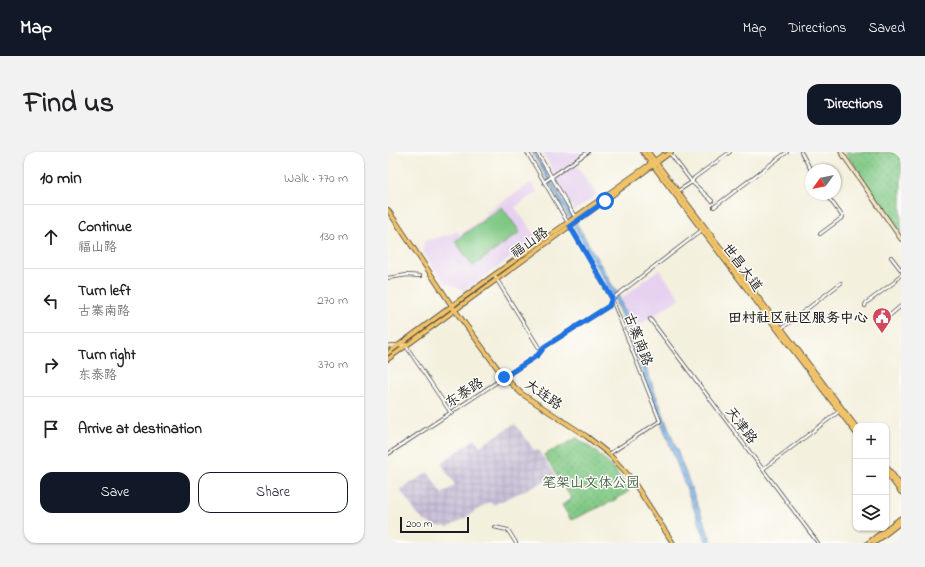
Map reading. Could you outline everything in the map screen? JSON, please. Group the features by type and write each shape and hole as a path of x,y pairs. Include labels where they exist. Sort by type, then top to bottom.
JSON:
{"main road":[{"name":"世昌大道","path":"643,152 678,191 780,330"},
{"name":"世昌大道","path":"648,152 654,163 702,230 853,424"},
{"path":"388,359 495,277 669,152"},
{"path":"841,152 901,239"},
{"name":"大连路","path":"388,210 453,308 504,377 522,394 586,436 609,454 631,478 672,543"},
{"path":"388,353 453,308"},
{"path":"388,346 406,345"},
{"name":"世昌大道","path":"841,410 853,428"},
{"path":"889,470 901,486"},
{"path":"889,476 901,492"},
{"path":"868,543 901,518"},
{"path":"874,543 901,522"}],"street":[{"name":"古寨南路","path":"527,152 613,298 660,421 609,454"},
{"path":"537,152 550,178 576,220"},
{"path":"545,181 588,152"},
{"path":"669,152 692,182 712,201"},
{"path":"678,191 692,182 694,178 730,152"},
{"path":"714,207 787,152"},
{"path":"801,152 808,164"},
{"path":"820,234 843,217 830,200"},
{"path":"616,309 609,306 613,298 702,230"},
{"path":"891,257 901,270"},
{"path":"388,278 407,275 420,276"},
{"path":"865,306 866,303 896,282 896,279 901,275"},
{"path":"495,277 541,351"},
{"path":"780,330 841,283"},
{"name":"东泰路","path":"388,454 538,355 544,347 609,306"},
{"path":"884,320 901,306"},
{"name":"天津路","path":"650,319 818,543"},
{"path":"406,345 451,413"},
{"path":"763,470 841,410"},
{"path":"494,527 508,530 516,543"}],"shaded area":[{"path":"543,152 585,152 573,160 597,195 574,211"},
{"path":"531,183 537,192 515,207 537,238 465,291 444,282 423,252 424,241 452,234 457,231 460,234 488,215 486,212"},
{"path":"659,269 680,298 635,328 628,318 621,299"},
{"path":"515,424 535,451 538,450 556,476 493,505 489,502 449,527 435,526 423,520 417,514 400,490 428,472 442,494 455,485 441,463 475,439 480,446"}],"green space":[{"path":"845,152 901,152 901,233"},
{"path":"502,207 520,232 473,266 455,241"},
{"name":"笔架山文体公园","path":"577,438 598,453 615,470 629,491 613,501 571,520 562,505 572,499 544,455"}],"water":[{"path":"532,152 534,152 570,212 619,297 712,543 707,543 615,300"}],"place":[{"name":"田村社区社区服务中心","path":"882,334"}],"route":[{"path":"504,377 538,355 544,347 609,306 612,298 570,226 605,201"}]}
